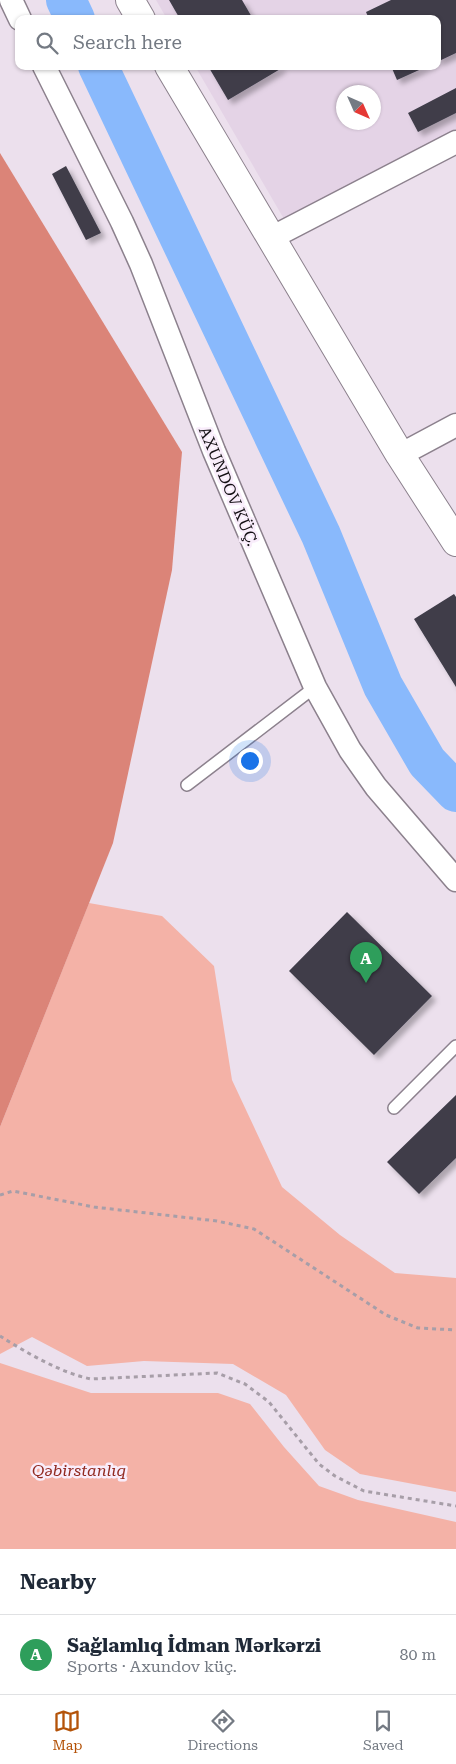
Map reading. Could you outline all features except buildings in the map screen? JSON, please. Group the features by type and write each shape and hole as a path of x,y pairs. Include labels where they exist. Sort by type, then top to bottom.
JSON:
{"street":[{"path":"11,0 18,15"},
{"path":"130,0 139,15"},
{"name":"AXUNDOV KÜÇ.","path":"46,70 130,239 214,451 315,687 350,750 376,787 456,880"},
{"path":"171,70 400,455 456,542"},
{"path":"270,238 456,142"},
{"path":"400,455 456,425"}],"lane":[{"path":"187,786 315,687"},
{"path":"394,1108 456,1046"}],"path":[{"path":"0,1196 13,1191 94,1207 217,1221 254,1229 386,1315 418,1328 456,1330"},
{"path":"0,1336 76,1376 91,1379 217,1373 245,1384 269,1402 319,1464 335,1476 364,1490 456,1506"}],"shaded area":[{"path":"156,0 456,0 456,129 284,219 197,70 441,70 441,15 165,15"},
{"path":"0,153 182,452 172,570 113,843 0,1127"}],"green space":[{"path":"89,903 162,916 214,966 232,1080 282,1187 340,1235 395,1273 456,1278 456,1492 360,1474 325,1450 286,1395 233,1364 144,1361 87,1366 32,1337 0,1354 0,1127"},
{"name":"Qəbirstanlıq","path":"0,1363 91,1393 218,1393 250,1404 284,1447 319,1486 358,1500 456,1522 456,1549 0,1549"}],"waterway":[{"path":"66,0 73,15"},
{"path":"100,70 321,535 383,686 427,762 456,792"}],"place":[{"name":"Sağlamlıq İdman Mərkərzi","path":"366,983"}]}
